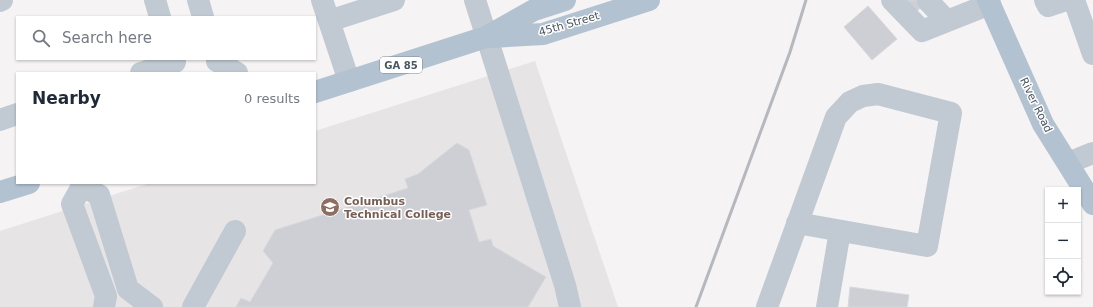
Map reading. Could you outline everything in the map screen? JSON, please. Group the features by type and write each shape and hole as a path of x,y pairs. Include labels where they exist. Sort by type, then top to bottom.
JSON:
{"main road":[{"name":"45th Street","path":"316,92 486,37 534,10 565,0"},
{"name":"45th Street","path":"486,37 543,34 649,0"},
{"name":"River Road","path":"989,2 1044,124 1093,204"},
{"path":"0,192 26,184"}],"lane":[{"path":"155,0 160,16"},
{"path":"198,0 203,16"},
{"path":"322,0 349,81"},
{"path":"329,21 394,0"},
{"path":"475,0 565,285 570,307"},
{"path":"892,0 922,31 940,7 989,2"},
{"path":"1045,0 1048,6 1066,0"},
{"path":"1074,0 1092,47"},
{"path":"144,72 175,62 174,60"},
{"path":"216,64 234,72"},
{"path":"766,307 836,117 850,102 863,96 878,94 951,113 927,246 797,223"},
{"path":"0,120 16,114"},
{"path":"1068,163 1093,153"},
{"path":"104,307 106,296 72,204 81,185 99,195 128,289 152,307"},
{"path":"193,307 235,231"},
{"path":"827,307 840,231"}],"shaded area":[{"name":"Columbus Technical College","path":"535,61 618,307 0,307 0,231 147,184 316,184 316,131"}],"building":[{"path":"902,0 929,0 915,13"},
{"path":"868,6 897,39 872,60 844,27"},
{"path":"457,143 469,150 487,205 469,210 479,242 491,239 493,246 546,277 528,307 236,307 241,298 250,302 273,263 263,251 275,230 408,188 405,179 418,174"},
{"path":"850,287 909,295 907,307 848,307"}],"railway":[{"path":"696,307 790,52 806,0"}],"place":[{"name":"Columbus Technical College","path":"330,207"}]}
